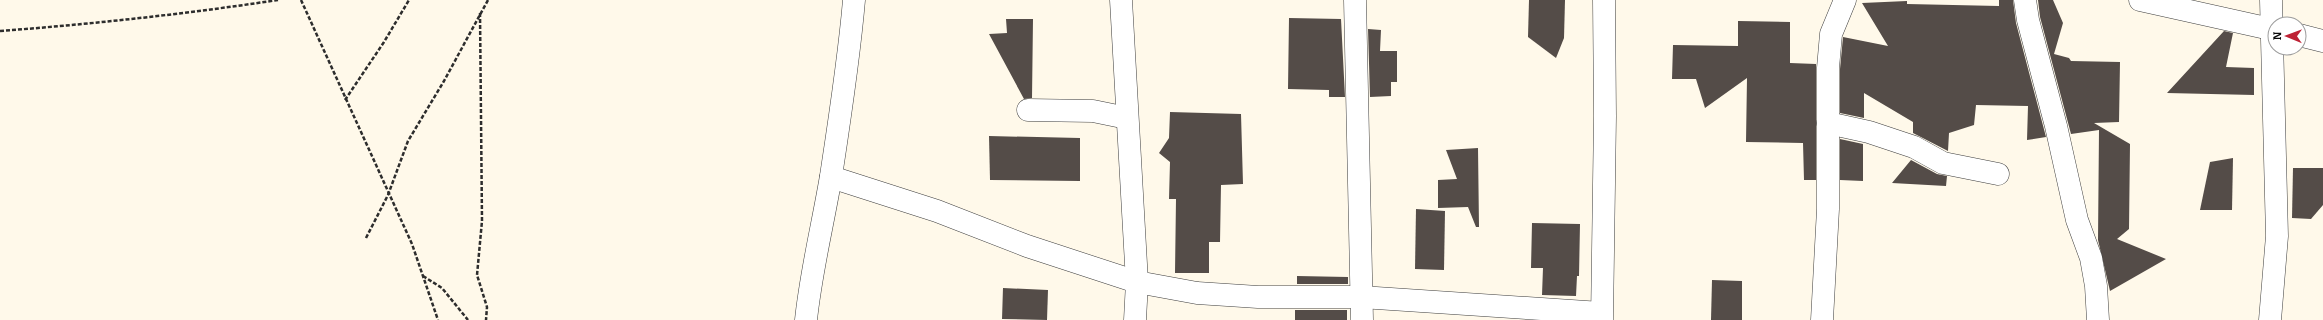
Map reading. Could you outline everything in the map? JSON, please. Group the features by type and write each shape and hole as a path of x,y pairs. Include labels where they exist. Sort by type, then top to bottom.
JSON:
{"street":[{"path":"806,320 810,286 831,177 849,58 854,0"},
{"path":"1121,0 1136,282 1135,320"},
{"path":"1355,0 1362,320"},
{"path":"831,177 937,211 1026,246 1136,282 1197,293 1258,297 1361,297 1602,317 1605,116 1604,0"},
{"path":"1822,320 1828,209 1828,68 1831,34 1845,0"},
{"path":"2025,0 2028,20 2056,126 2077,220 2091,258 2096,286 2098,320"},
{"path":"2140,0 2267,28"},
{"path":"2271,0 2273,16"},
{"path":"2307,37 2323,40"},
{"path":"2270,320 2277,236 2274,56"},
{"path":"1028,110 1094,110 1127,118"},
{"path":"1828,123 1869,132 1914,147 1943,163 1998,174"}],"path":[{"path":"0,31 104,23 188,14 278,0"},
{"path":"301,0 388,195 412,244 438,320"},
{"path":"346,100 384,42 409,0"},
{"path":"366,238 388,195 408,141 444,81 488,0"},
{"path":"480,13 482,221 477,275 487,307 486,320"},
{"path":"423,276 442,288 468,320"}],"building":[{"path":"1529,0 1565,0 1564,38 1556,58 1528,37"},
{"path":"1999,0 2013,0 2016,23 2046,137 2027,140 2028,106 1976,105 1974,125 1949,133 1948,151 1913,133 1913,122 1864,93 1864,118 1840,113 1840,69 1843,37 1888,46 1862,3 1907,1 1907,4 1999,6"},
{"path":"2038,0 2053,0 2063,23 2054,54 2069,58 2071,61 2120,62 2119,122 2094,123 2130,144 2129,229 2117,239 2166,259 2110,291 2098,240 2099,130 2071,134 2040,17"},
{"path":"1289,18 1341,19 1345,97 1329,97 1329,90 1288,89"},
{"path":"1006,19 1033,19 1032,98 1024,99 989,34 1007,33"},
{"path":"1738,21 1790,22 1790,63 1816,64 1816,180 1804,180 1803,143 1746,142 1747,78 1705,108 1696,79 1672,79 1673,45 1738,46"},
{"path":"1368,29 1381,30 1380,51 1397,51 1397,82 1391,82 1391,96 1370,97"},
{"path":"2224,31 2233,33 2226,67 2254,68 2254,95 2167,93"},
{"path":"1170,112 1241,114 1243,184 1221,185 1220,242 1209,242 1209,273 1175,273 1176,199 1169,199 1170,162 1159,153 1169,138"},
{"path":"989,136 1080,138 1080,181 990,180"},
{"path":"1840,139 1863,144 1863,181 1840,180"},
{"path":"1478,148 1479,227 1476,227 1468,207 1438,208 1438,180 1457,179 1446,150"},
{"path":"2233,158 2232,210 2200,210 2210,162"},
{"path":"1911,160 1937,174 1947,176 1946,186 1892,183"},
{"path":"2293,168 2323,168 2323,205 2311,219 2292,218"},
{"path":"1416,209 1445,211 1444,270 1415,269"},
{"path":"1532,223 1580,224 1579,276 1577,276 1576,296 1542,295 1543,268 1531,268"},
{"path":"1297,276 1348,277 1348,284 1297,284"},
{"path":"1712,280 1742,281 1742,320 1711,320"},
{"path":"1003,288 1048,290 1047,320 1002,319"},
{"path":"1295,310 1347,310 1347,320 1295,320"}]}
